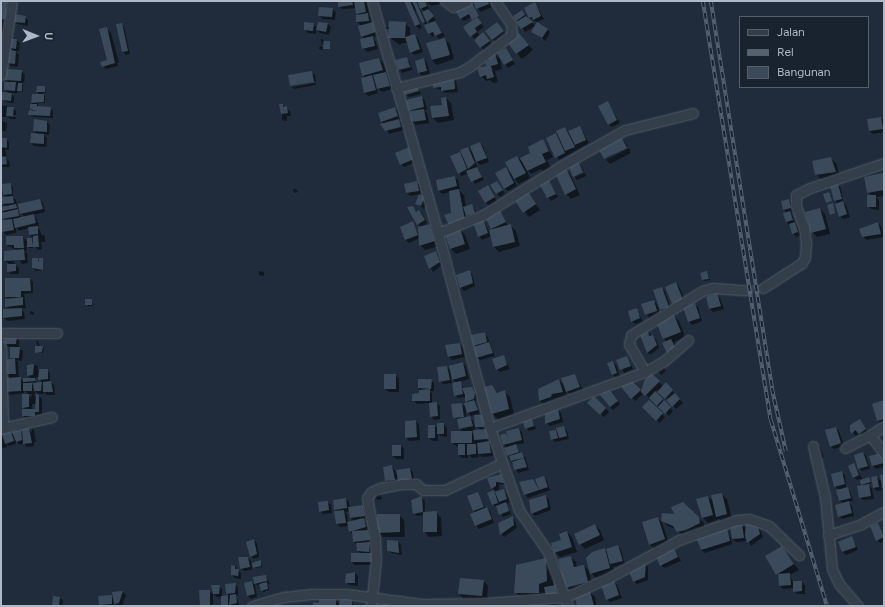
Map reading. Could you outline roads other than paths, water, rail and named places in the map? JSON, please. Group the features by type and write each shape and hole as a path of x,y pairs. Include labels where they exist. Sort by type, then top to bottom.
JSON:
{"street":[{"path":"1,75 12,1"},
{"path":"372,1 438,232 490,428 520,510 548,552 566,602"},
{"path":"445,1 453,7 467,1"},
{"path":"396,88 460,72 470,67 512,34 511,24 495,1"},
{"path":"438,232 483,215 561,166 625,130 693,113"},
{"path":"763,288 802,263 806,244 804,228 796,206 796,195 810,188 884,163"},
{"path":"645,372 629,344 631,335 694,295 707,289 727,288 745,290"},
{"path":"1,333 58,333"},
{"path":"490,428 645,372 664,361 688,340"},
{"path":"1,346 2,429 52,417"},
{"path":"845,448 884,426"},
{"path":"870,435 884,453"},
{"path":"813,446 825,497 832,569 835,578 858,606"},
{"path":"372,602 376,560 375,539 367,498 371,492 380,488 402,484 416,484 425,491 445,490 502,463"},
{"path":"828,535 861,524 884,512"},
{"path":"252,606 284,597 312,594 346,594 372,602 422,604 566,602 679,540 736,520 749,519 769,526 799,555"}],"tunnel":[{"path":"745,290 763,288"}],"railway":[{"path":"703,1 771,420 827,606"},
{"path":"711,1 772,388 786,451"}]}
